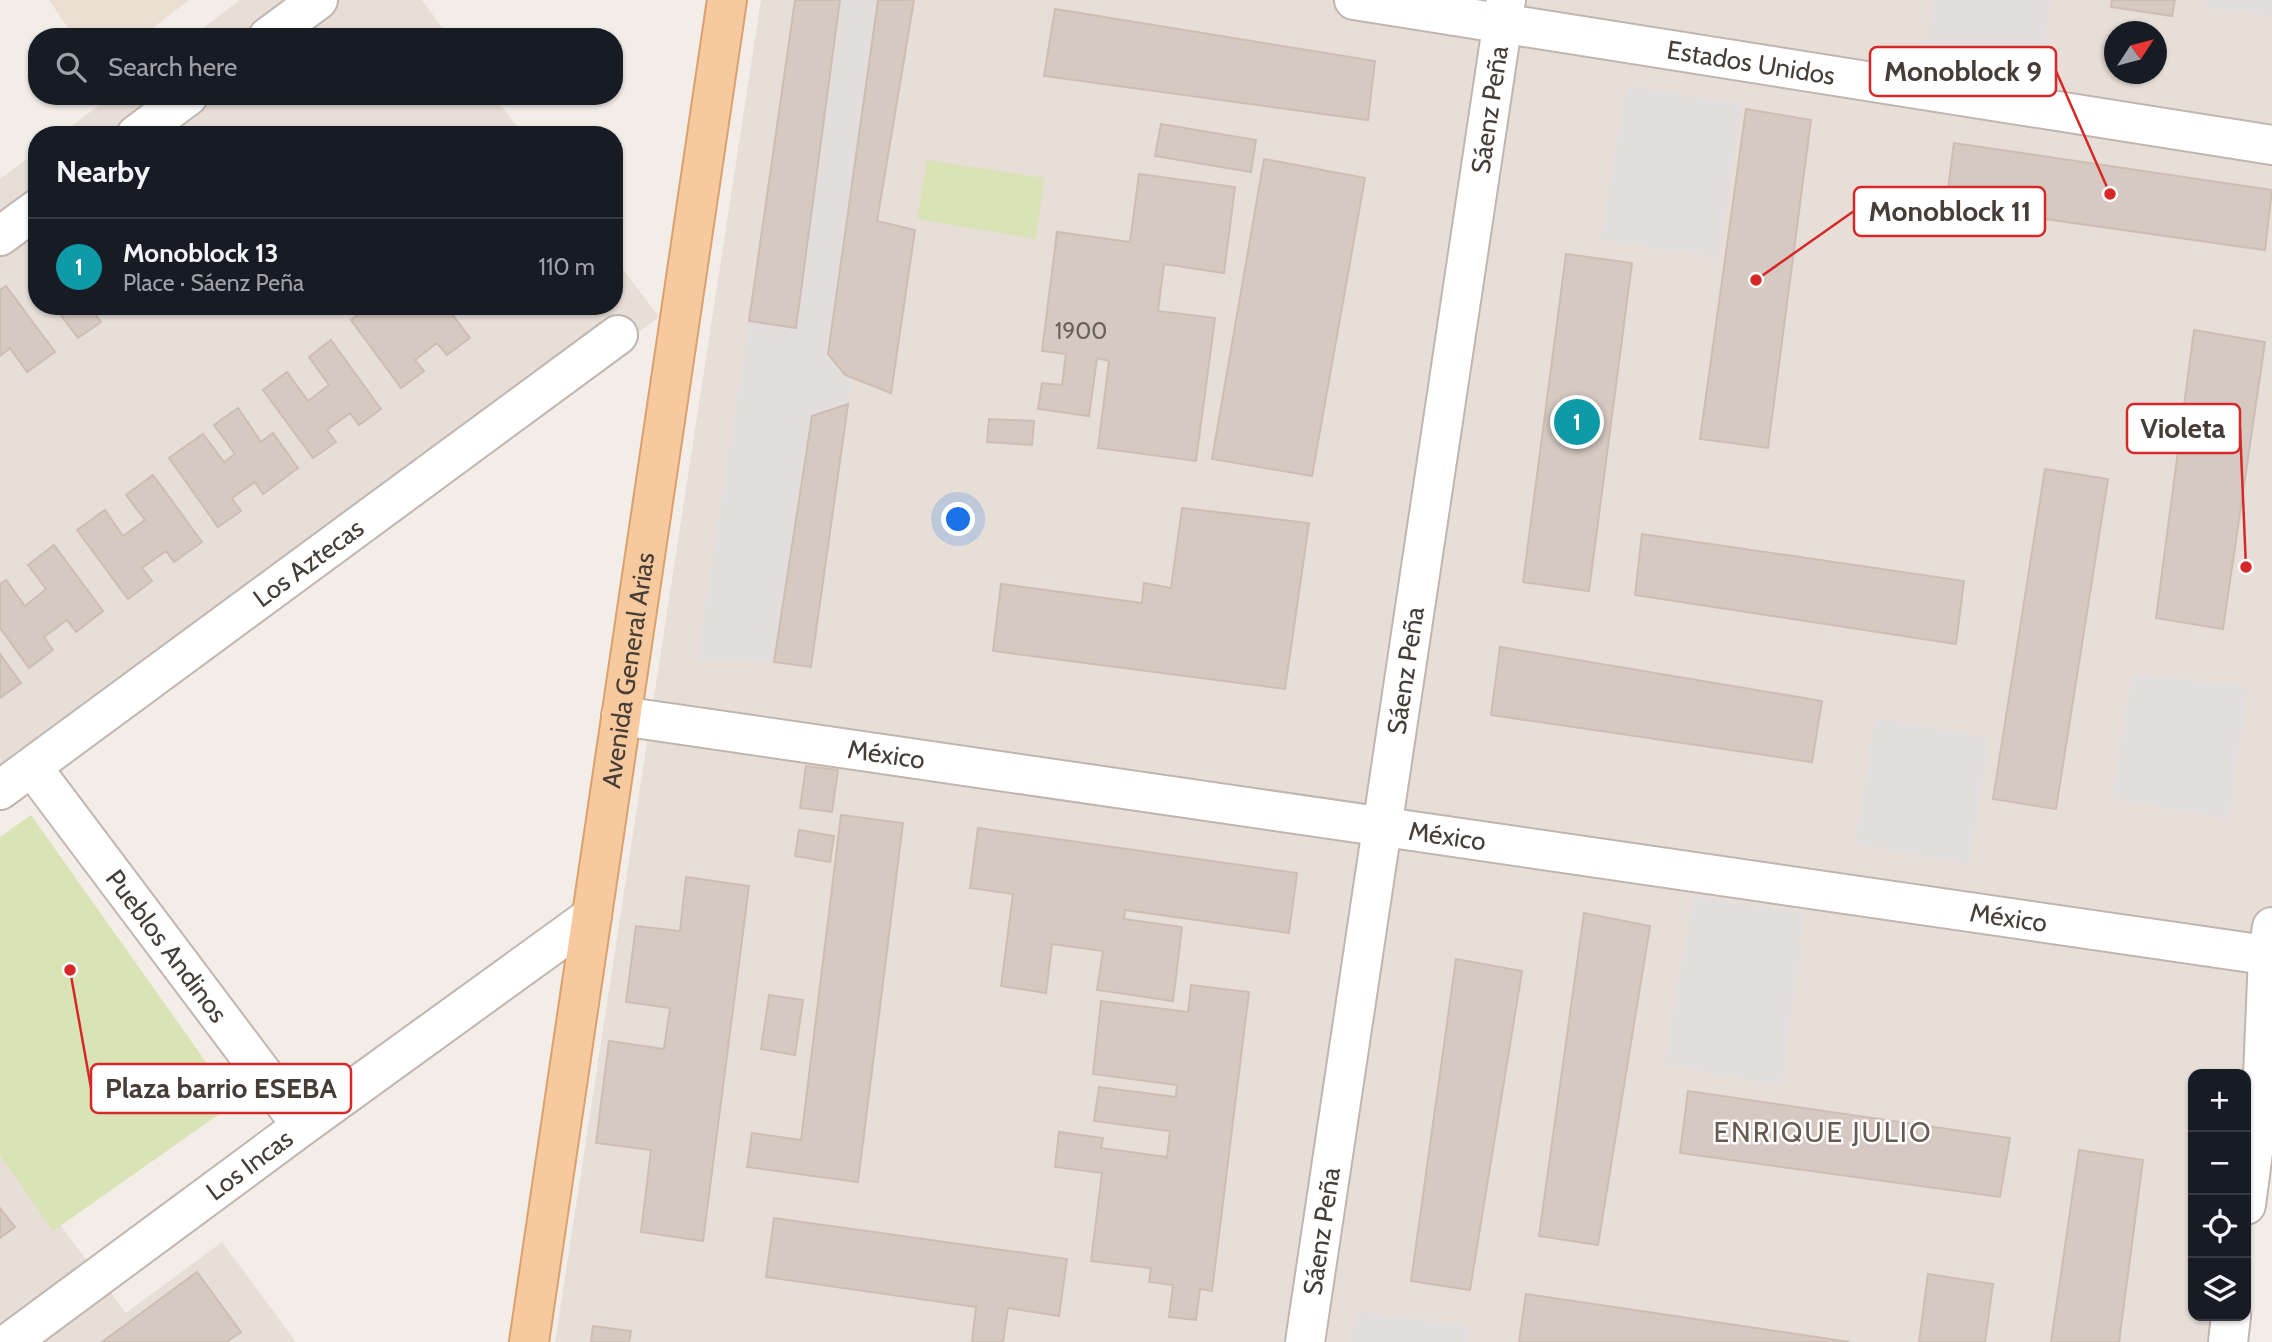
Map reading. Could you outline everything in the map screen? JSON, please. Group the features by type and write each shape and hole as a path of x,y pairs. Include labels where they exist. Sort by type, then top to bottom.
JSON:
{"main road":[{"name":"Avenida General Arias","path":"529,1342 727,0"}],"street":[{"path":"280,28 318,0"},
{"name":"Estados Unidos","path":"1354,0 1504,12 2272,145"},
{"name":"Sáenz Peña","path":"1305,1342 1504,12"},
{"path":"148,126 176,105"},
{"path":"0,236 28,216"},
{"name":"Los Aztecas","path":"0,790 618,335"},
{"name":"México","path":"621,716 1382,826 2271,946"},
{"name":"Pueblos Andinos","path":"32,766 302,1126"},
{"name":"Los Incas","path":"10,1342 592,916"},
{"path":"2248,1195 2267,1071 2271,946"},
{"path":"2228,1342 2230,1321"}],"shaded area":[{"path":"49,0 189,0 153,28 68,28"},
{"path":"240,0 422,0 442,28 203,28"},
{"path":"761,0 2272,0 2272,996 2248,1069 2188,1069 2188,1321 2222,1321 2219,1342 555,1342"},
{"path":"795,0 914,0 848,404 811,667 697,658"},
{"path":"1933,0 2050,0 2040,74 1924,57"},
{"path":"2207,0 2272,0 2272,16 2206,7"},
{"path":"1627,86 1742,104 1719,258 1600,239"},
{"path":"99,105 501,105 516,126 72,126"},
{"path":"28,159 28,315 623,315 623,269 659,317 0,810 0,179"},
{"path":"2132,673 2248,688 2228,819 2112,798"},
{"path":"1875,718 1990,738 1969,864 1855,844"},
{"path":"1693,896 1805,913 1781,1086 1664,1064"},
{"path":"0,1144 126,1313 222,1242 296,1342 0,1342"},
{"path":"1357,1311 1470,1327 1467,1342 1351,1342"}],"green space":[{"path":"927,160 1044,178 1036,239 917,219"},
{"path":"31,815 235,1103 53,1231 0,1155 0,837"}],"building":[{"path":"795,0 840,0 796,328 749,321"},
{"path":"878,0 914,0 877,221 915,230 891,393 845,375 828,354"},
{"path":"2112,0 2175,0 2172,16 2111,7"},
{"path":"1055,9 1375,61 1368,120 1044,76"},
{"path":"1746,109 1811,120 1768,448 1700,439"},
{"path":"1161,124 1256,140 1251,172 1155,156"},
{"path":"1954,143 2272,190 2265,250 1946,205"},
{"path":"1264,159 1365,178 1312,476 1212,459"},
{"path":"1139,174 1235,187 1224,273 1164,264 1158,311 1215,318 1196,461 1098,448 1109,361 1097,358 1089,416 1038,409 1042,383 1062,385 1066,354 1042,351 1057,232 1130,242"},
{"path":"1566,254 1632,263 1589,591 1523,582"},
{"path":"6,286 55,352 27,372 10,348 0,356 0,290"},
{"path":"61,315 96,315 101,322 78,338"},
{"path":"357,315 453,315 470,338 447,355 437,343 415,360 424,371 401,388 351,320"},
{"path":"2194,330 2265,342 2223,629 2156,618"},
{"path":"331,340 381,409 359,425 350,413 327,430 336,442 313,458 263,390 287,372 308,401 329,385 309,357"},
{"path":"848,404 811,667 774,662 812,416"},
{"path":"238,408 261,442 273,433 298,468 263,494 255,482 232,498 241,511 218,527 169,458 203,434 224,462 235,454 214,425"},
{"path":"989,419 1034,421 1032,445 987,442"},
{"path":"2045,469 2108,479 2056,809 1993,799"},
{"path":"153,475 202,542 174,562 166,551 142,568 152,581 128,599 77,530 105,510 123,536 145,520 126,495"},
{"path":"1182,508 1309,523 1285,689 993,651 1001,584 1142,603 1144,583 1171,588"},
{"path":"1642,534 1964,581 1956,644 1635,595"},
{"path":"54,545 103,611 76,632 67,620 44,637 53,650 29,668 0,628 0,584 6,580 25,606 46,589 28,565"},
{"path":"1500,647 1822,701 1812,762 1491,715"},
{"path":"0,654 21,683 0,698"},
{"path":"806,766 838,770 832,812 800,808"},
{"path":"841,815 903,823 858,1182 747,1167 752,1133 801,1140"},
{"path":"978,828 1297,873 1289,933 1125,910 1124,919 1182,927 1173,1001 1097,990 1103,951 1052,944 1046,993 1001,986 1013,894 970,888"},
{"path":"799,830 834,836 830,862 795,856"},
{"path":"686,877 749,886 703,1241 641,1232 651,1150 596,1143 609,1041 664,1049 670,1008 626,1002 636,926 680,931"},
{"path":"1584,913 1650,926 1598,1245 1539,1236"},
{"path":"1456,959 1522,971 1470,1290 1411,1281"},
{"path":"1191,985 1249,992 1212,1291 1200,1289 1196,1320 1169,1317 1173,1285 1149,1282 1151,1268 1091,1261 1102,1173 1055,1167 1059,1132 1103,1138 1101,1148 1167,1157 1170,1131 1094,1121 1099,1087 1176,1097 1177,1085 1093,1074 1101,1001 1188,1012"},
{"path":"769,995 803,1000 795,1055 761,1049"},
{"path":"1688,1091 2010,1138 2000,1197 1680,1153"},
{"path":"2079,1150 2143,1160 2119,1342 2051,1342"},
{"path":"0,1208 15,1227 0,1238"},
{"path":"774,1218 1067,1259 1059,1316 1008,1308 1003,1342 972,1342 976,1307 766,1277"},
{"path":"197,1272 241,1332 226,1342 102,1342"},
{"path":"1928,1274 1993,1284 1985,1342 1919,1342"},
{"path":"1526,1294 1850,1342 1519,1342"},
{"path":"593,1326 631,1331 629,1342 591,1342"}],"place":[{"name":"Monoblock 9","path":"2110,194"},
{"name":"Monoblock 11","path":"1756,280"},
{"name":"Monoblock 13","path":"1577,422"},
{"name":"Violeta","path":"2246,567"},
{"name":"Plaza barrio ESEBA","path":"70,970"}],"district":[{"name":"ENRIQUE JULIO","path":"1823,1132"}]}
